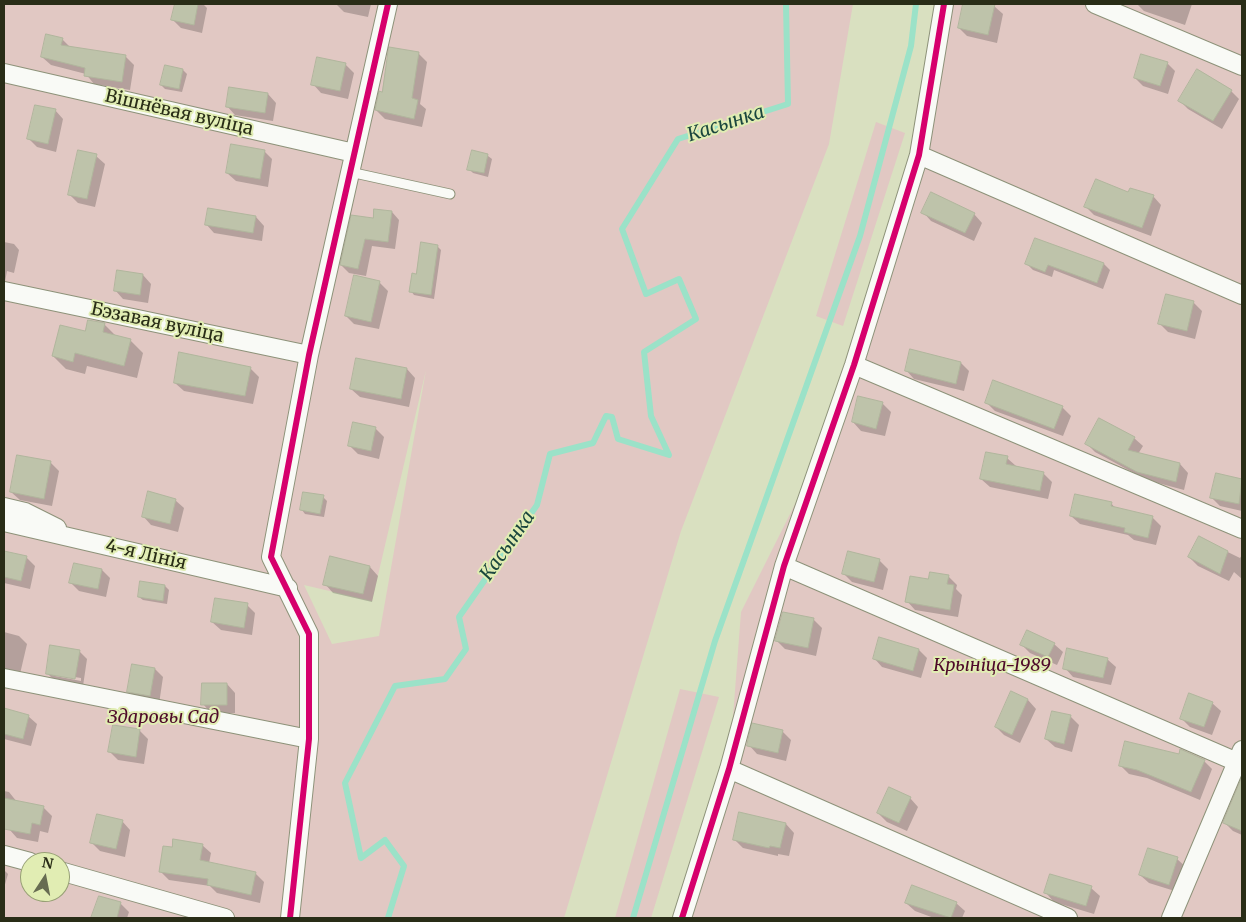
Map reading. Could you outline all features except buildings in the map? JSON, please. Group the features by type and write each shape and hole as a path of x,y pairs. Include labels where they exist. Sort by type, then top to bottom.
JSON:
{"street":[{"path":"290,918 309,739 309,634 288,588 271,557 310,356 388,4"},
{"path":"682,918 729,769 784,566 854,365 919,154 944,4"},
{"path":"1095,4 1242,66"},
{"name":"Вішнёвая вуліца","path":"4,73 354,153"},
{"path":"919,154 1242,295"},
{"name":"Бэзавая вуліца","path":"4,291 310,356"},
{"path":"854,365 1242,529"},
{"path":"4,507 25,512 83,541"},
{"name":"4-я Лінія","path":"4,522 288,588"},
{"path":"784,566 1240,756 1171,918"},
{"path":"4,678 309,739"},
{"path":"729,769 1068,918"},
{"path":"4,855 20,859"},
{"path":"70,874 225,918"}],"lane":[{"path":"350,172 450,194"}],"green space":[{"name":"Здаровы Сад","path":"4,4 853,4 829,144 681,531 564,918 4,918","holes":["426,370 379,636 332,644 304,585 372,601"]},
{"name":"Крыніца-1989","path":"944,4 1242,4 1242,918 682,918 729,769 741,612 825,444 919,155"},
{"path":"876,122 905,133 843,326 816,316"},
{"path":"680,689 719,697 651,918 615,918"}],"waterway":[{"name":"Касынка","path":"388,918 404,866 385,840 361,858 345,783 395,686 445,679 466,649 459,617 537,505 550,454 593,443 606,416 612,417 618,439 669,455 651,416 644,352 696,319 679,279 646,294 622,229 678,139 788,104 786,4"},
{"path":"633,918 715,641 860,236 911,46 916,4"}],"cycle path":[{"path":"290,918 309,739 309,634 271,557 309,355 388,4"},
{"path":"682,918 729,769 784,566 854,365 919,155 944,4"}]}
